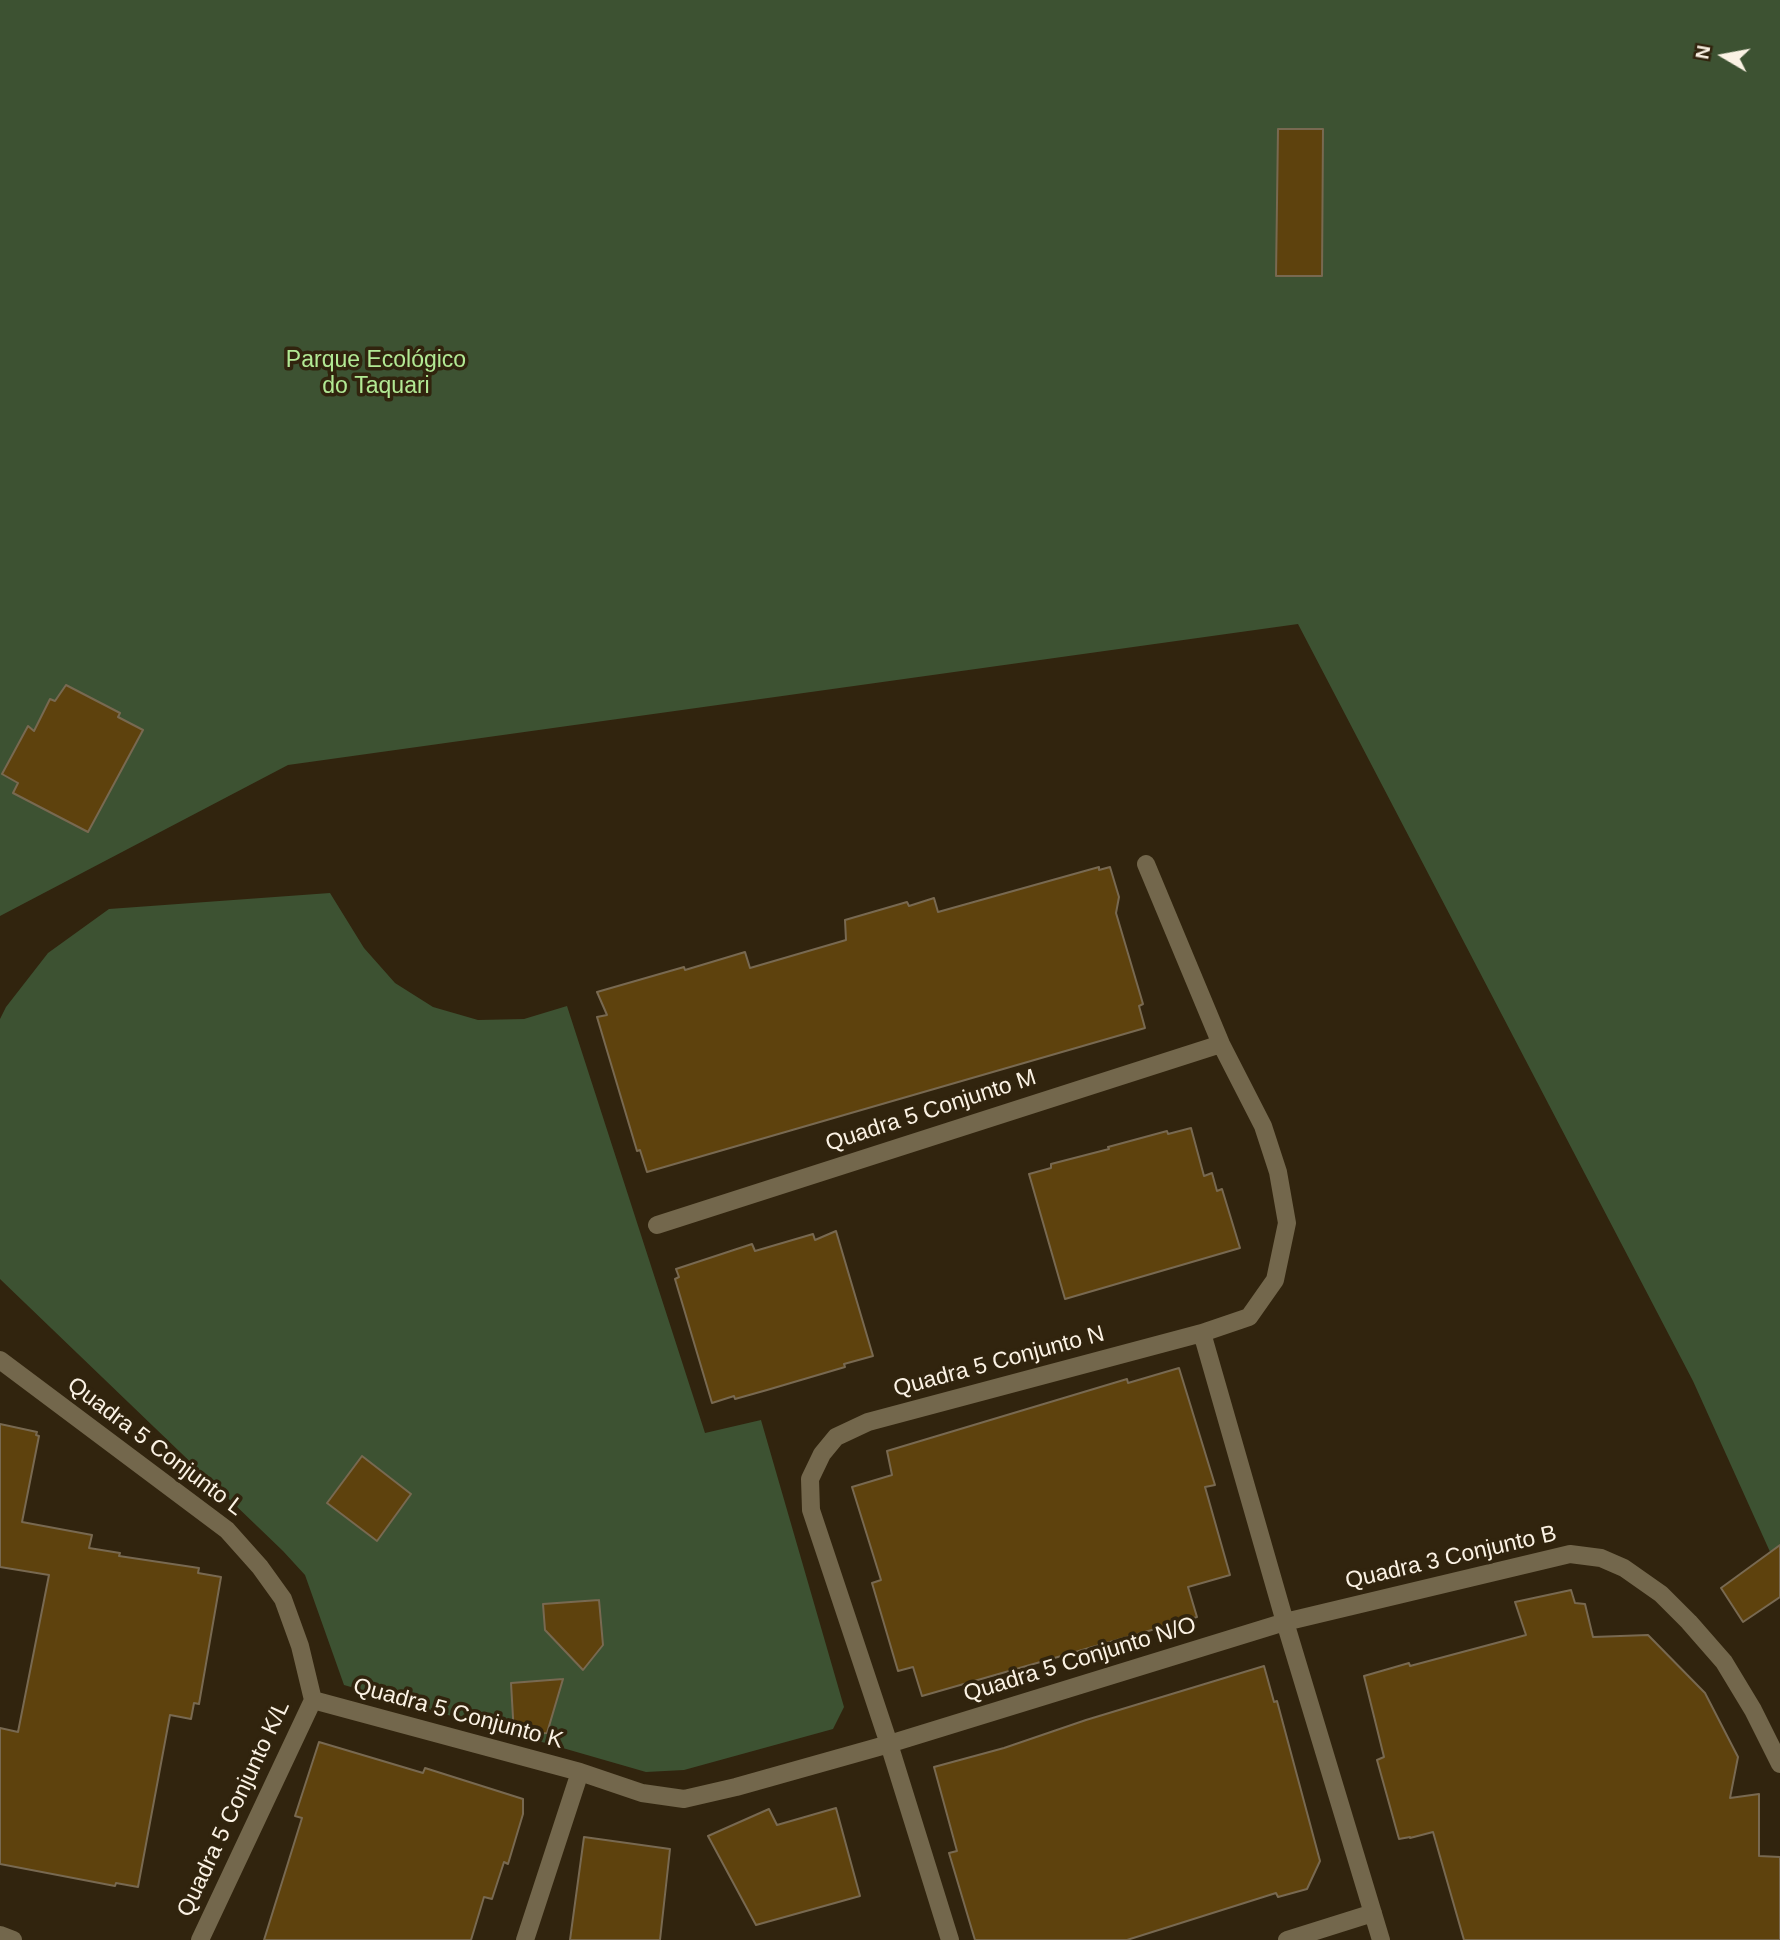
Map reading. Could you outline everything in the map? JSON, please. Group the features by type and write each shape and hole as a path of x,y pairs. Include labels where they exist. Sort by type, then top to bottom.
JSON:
{"street":[{"path":"1146,864 1221,1044 1263,1126 1278,1172 1287,1223 1275,1280 1249,1317 1202,1333 1285,1622 1381,1940"},
{"name":"Quadra 5 Conjunto M","path":"657,1225 1221,1044"},
{"name":"Quadra 5 Conjunto N","path":"950,1940 889,1744 811,1510 810,1479 822,1454 836,1437 867,1423 1202,1333"},
{"name":"Quadra 5 Conjunto L","path":"0,1360 227,1530 260,1567 283,1599 300,1646 313,1700"},
{"name":"Quadra 3 Conjunto B","path":"1285,1622 1570,1554 1601,1558 1625,1568 1661,1594 1724,1662 1753,1710 1780,1764"},
{"name":"Quadra 5 Conjunto N/O","path":"580,1772 642,1793 684,1799 889,1744 1285,1622"},
{"name":"Quadra 5 Conjunto K","path":"313,1700 580,1772 525,1940"},
{"name":"Quadra 5 Conjunto K/L","path":"200,1940 313,1700"},
{"path":"1287,1940 1373,1913"},
{"path":"0,1935 13,1940"}],"green space":[{"name":"Parque Ecológico do Taquari","path":"0,0 1780,0 1780,1574 1693,1381 1298,624 288,765 0,916"},
{"path":"330,893 364,948 395,983 433,1007 478,1020 524,1019 567,1006 705,1433 761,1420 844,1707 833,1729 684,1770 646,1772 344,1685 305,1575 0,1279 0,1019 6,1007 48,953 109,909"}],"building":[{"path":"1278,129 1323,129 1322,276 1276,276"},
{"path":"66,685 120,713 118,717 143,730 88,832 13,793 18,783 2,774 28,726 34,731 50,699 55,701"},
{"path":"1099,867 1099,870 1110,867 1119,897 1116,913 1143,1004 1139,1006 1145,1028 647,1172 640,1150 637,1151 597,1017 607,1015 597,992 745,952 750,968 846,940 845,920 907,902 909,906 934,898 938,912"},
{"path":"1191,1128 1204,1176 1212,1173 1217,1191 1222,1189 1240,1248 1065,1299 1029,1174 1051,1168 1051,1164 1109,1149 1108,1147 1167,1131 1168,1134"},
{"path":"836,1231 873,1356 767,1390 712,1403 675,1279 679,1277 676,1269 752,1244 755,1251 813,1234 815,1240"},
{"path":"1179,1368 1215,1485 1205,1487 1230,1575 1188,1587 1197,1617 922,1696 913,1667 898,1671 872,1583 881,1580 852,1487 892,1475 887,1451 1127,1379 1128,1383"},
{"path":"0,1424 37,1432 36,1435 39,1436 22,1522 92,1535 89,1548 120,1553 119,1556 199,1568 198,1573 221,1577 199,1704 194,1703 191,1719 170,1715 138,1887 116,1883 115,1886 0,1864 0,1728 18,1732 49,1575 0,1567"},
{"path":"362,1456 411,1494 377,1541 327,1503"},
{"path":"1780,1545 1780,1597 1743,1622 1721,1588"},
{"path":"1571,1590 1575,1603 1585,1604 1593,1637 1648,1635 1705,1693 1738,1757 1730,1798 1759,1794 1759,1856 1780,1857 1780,1940 1464,1940 1433,1832 1399,1839 1377,1760 1384,1757 1364,1676 1526,1635 1515,1602"},
{"path":"599,1600 603,1645 583,1670 545,1630 543,1604"},
{"path":"1264,1666 1274,1702 1277,1701 1320,1861 1307,1889 1278,1897 1276,1893 1127,1940 975,1940 949,1853 957,1851 934,1767 1004,1748"},
{"path":"563,1679 547,1733 514,1735 511,1683"},
{"path":"319,1742 423,1773 425,1768 523,1799 523,1814 508,1864 504,1862 492,1899 484,1897 471,1940 264,1940 302,1818 295,1816"},
{"path":"836,1808 860,1896 756,1925 708,1836 769,1809 777,1825"},
{"path":"584,1837 670,1849 660,1940 570,1940"}]}
